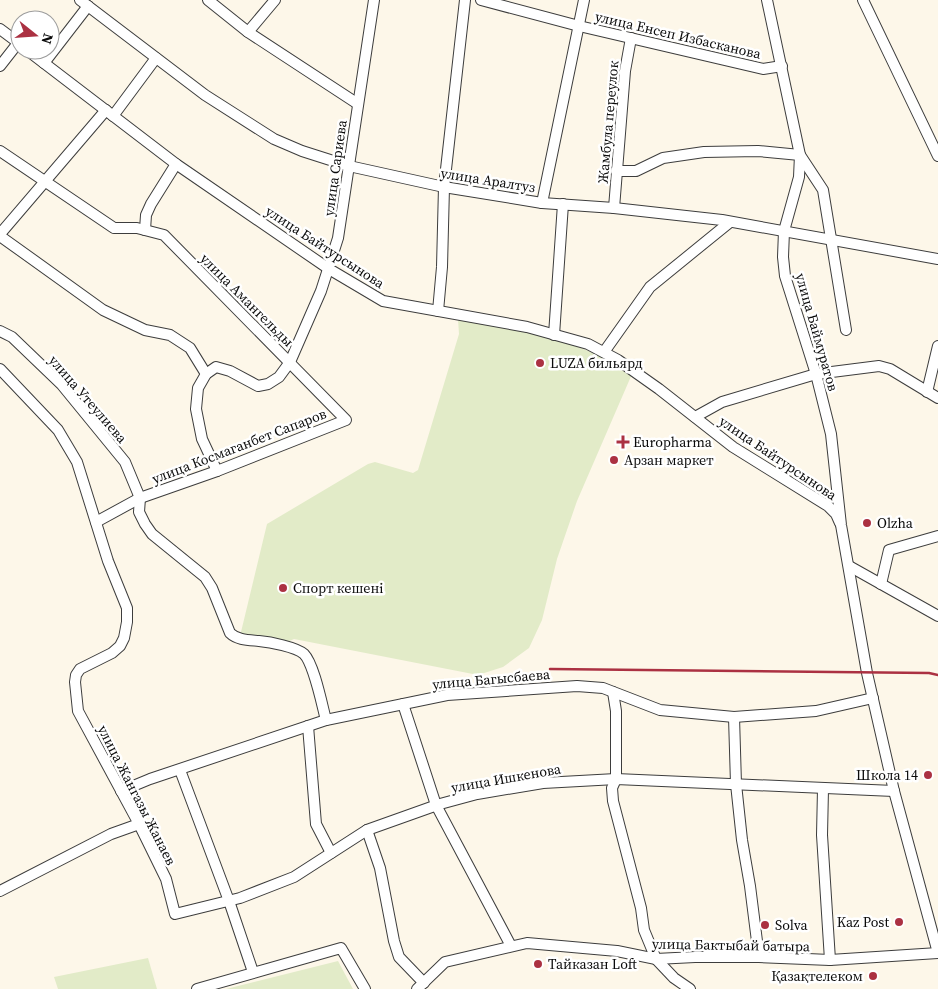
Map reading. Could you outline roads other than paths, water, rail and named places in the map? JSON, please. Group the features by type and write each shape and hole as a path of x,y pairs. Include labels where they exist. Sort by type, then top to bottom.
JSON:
{"street":[{"path":"208,0 248,32 358,104"},
{"path":"248,32 275,0"},
{"name":"улица Сариева","path":"206,374 216,367 230,370 258,386 268,384 279,377 290,362 322,291 338,238 374,0"},
{"path":"438,311 442,266 444,187 465,0"},
{"name":"улица Енсеп Избасканова","path":"481,0 578,26 763,69 782,66"},
{"path":"542,203 584,0"},
{"name":"улица Баймуратов","path":"767,0 800,154 799,177 784,231 783,257 785,276 816,374 831,434 841,525 867,673 894,791 938,953"},
{"path":"863,0 938,156"},
{"path":"44,63 84,3"},
{"name":"улица Аралтуз","path":"84,3 205,95 274,139 302,151 349,166 444,187 542,203 614,208 730,222 938,259"},
{"path":"0,29 10,37"},
{"name":"Жамбула переулок","path":"614,208 625,71 631,38"},
{"path":"0,66 10,54"},
{"path":"156,58 0,235 103,310 145,330 170,335 190,348 206,374 198,388 196,409 202,439 217,472"},
{"name":"улица Байтурсынова","path":"40,60 176,164 329,269 383,301 527,327 588,344 618,360 733,447 828,506 836,514 841,525"},
{"path":"0,151 46,181"},
{"path":"616,171 636,171 663,158 704,152 758,151 800,154 823,190 846,330"},
{"path":"145,230 146,214 176,164"},
{"name":"улица Амангельды","path":"46,181 114,228 137,228 164,235 346,420"},
{"path":"554,335 563,204"},
{"path":"604,352 650,287 730,222"},
{"name":"улица Утеулиева","path":"0,331 12,337 62,385 125,462 140,498 139,512 145,524 152,534 205,577 212,588 230,633 233,636 244,639 275,642 304,654 312,669 326,720"},
{"path":"926,392 938,346"},
{"name":"улица Байтурсынова","path":"695,417 722,402 816,374 879,366 890,369 938,398"},
{"path":"0,369 58,430 77,462 96,522"},
{"name":"улица Космаганбет Сапаров","path":"96,522 140,498 217,472 346,420"},
{"name":"улица Жангазы Жанаев","path":"96,522 126,608 127,622 124,638 120,646 112,653 80,669 76,675 75,688 78,711 139,824 166,880 175,914"},
{"path":"881,584 889,550 938,536"},
{"path":"849,566 938,616"},
{"name":"улица Багысбаева","path":"121,791 150,779 326,720 447,695 577,686 603,688 660,710 734,717 816,710 873,698"},
{"path":"613,692 616,711 616,779 612,788 613,801 641,908 644,930 656,959 674,978 690,989"},
{"path":"403,704 436,806 511,946"},
{"path":"734,717 736,784 759,957"},
{"path":"308,726 316,824 331,853"},
{"path":"180,770 229,901 253,972"},
{"name":"улица Ишкенова","path":"175,914 240,898 294,877 367,830 477,794 543,783 616,779 894,791"},
{"path":"823,789 822,835 830,960"},
{"path":"0,891 111,834 139,824"},
{"path":"367,830 380,868 394,941 399,957 421,986"},
{"name":"улица Бактыбай батыра","path":"421,986 445,962 527,943 608,950 656,959 759,957 830,960 938,953"},
{"path":"198,989 340,948 365,989"}],"railway":[{"path":"550,669 929,673 938,675"}],"place":[{"name":"LUZA бильярд","path":"540,363"},
{"name":"Europharma","path":"623,442"},
{"name":"Арзан маркет","path":"614,460"},
{"name":"Olzha","path":"867,523"},
{"name":"Спорт кешені","path":"283,588"},
{"name":"Школа 14","path":"928,775"},
{"name":"Kaz Post","path":"899,922"},
{"name":"Solva","path":"765,925"},
{"name":"Тайказан Loft","path":"538,964"},
{"name":"Қазақтелеком","path":"873,976"}]}
